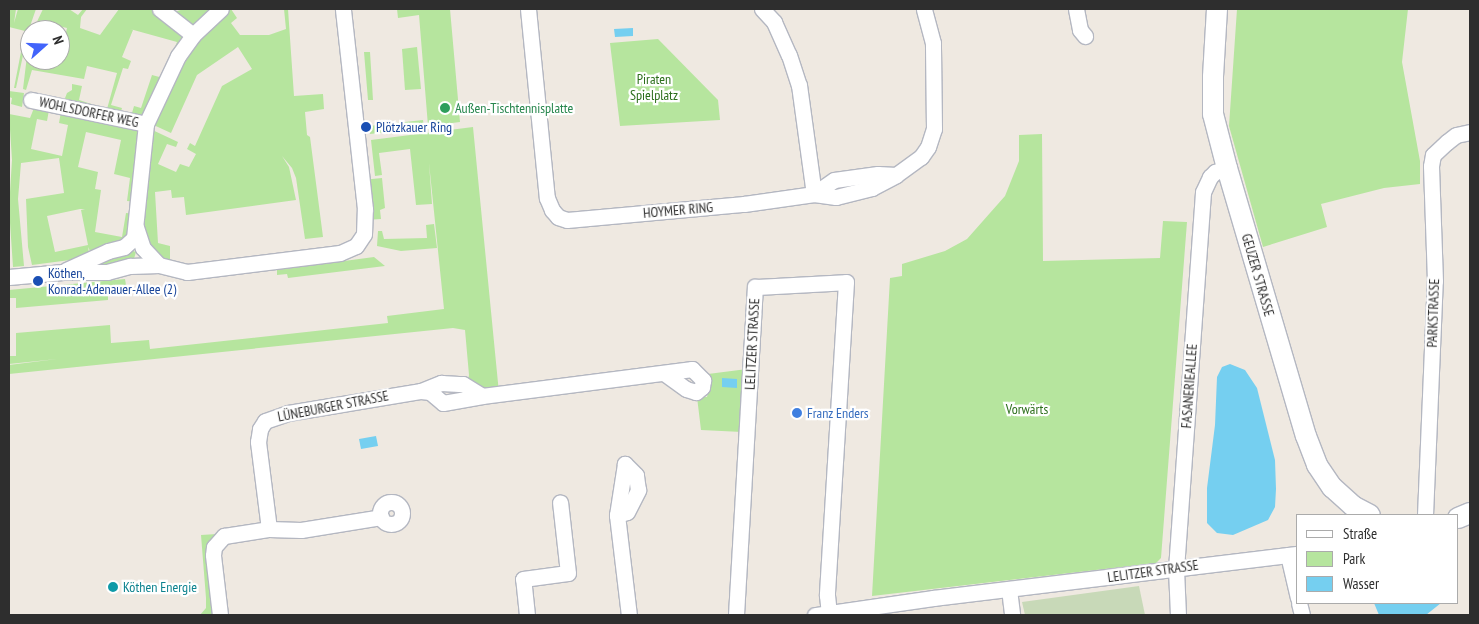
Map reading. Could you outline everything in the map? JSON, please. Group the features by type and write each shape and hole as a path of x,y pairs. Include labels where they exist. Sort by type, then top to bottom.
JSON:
{"main road":[{"name":"GEUZER STRASSE","path":"1217,9 1212,98 1213,114 1227,168 1311,452 1332,487 1353,506 1368,514"}],"street":[{"path":"160,9 193,35"},
{"path":"130,266 136,260 130,249 136,227 146,124 178,56 193,35 221,9"},
{"path":"63,272 108,251 130,249 159,265 187,272 340,253 350,250 361,240 366,226 365,209 343,9"},
{"name":"HOYMER RING","path":"528,9 547,198 552,210 558,217 567,220 596,218 744,204 814,194"},
{"path":"762,9 774,22 790,55 799,85 814,194 834,180 878,174 896,175 921,157 928,147 934,129 932,43 924,9"},
{"path":"1076,9 1080,30 1085,36"},
{"name":"WOHLSDORFER WEG","path":"31,100 146,124"},
{"name":"PARKSTRASSE","path":"1425,514 1435,281 1431,166 1433,155 1447,142 1456,135 1470,132"},
{"name":"FASANERIEALLEE","path":"1178,615 1176,569 1203,192 1210,177 1215,172 1227,168"},
{"path":"136,227 143,248 159,265"},
{"path":"9,277 63,272 107,272 130,266 159,265"},
{"name":"LELITZER STRASSE","path":"736,615 755,287 846,282 827,594 822,614 1176,569 1192,565 1293,555"},
{"path":"421,391 430,392 443,404 482,396 664,373"},
{"name":"LÜNEBURGER STRASSE","path":"269,529 258,442 260,429 265,421 288,413 421,391 441,383 452,382 462,384 482,396"},
{"path":"528,615 523,579 568,572 560,502"},
{"path":"617,515 629,615"},
{"path":"220,615 212,555 214,546 224,536 269,529 301,530 381,517"},
{"path":"1293,555 1296,581"},
{"path":"1009,589 1012,615"}],"green space":[{"path":"9,9 16,9 14,23 18,9 36,9 32,20 20,20 20,30 9,27"},
{"path":"43,9 69,9 78,15 83,9 87,9 81,17 80,28 100,35 119,9 159,9 167,14 184,9 231,9 237,18 231,23 240,35 269,35 286,29 284,9 288,9 294,96 323,94 324,109 305,112 323,237 305,239 296,178 292,168 282,156 289,167 296,200 186,215 184,197 172,198 171,190 155,192 158,243 170,246 170,267 143,248 140,182 137,202 127,201 130,178 114,174 121,140 86,132 78,167 98,172 95,189 101,190 95,232 122,237 126,213 136,214 135,227 123,241 90,251 88,247 89,253 70,260 32,265 28,247 26,199 64,193 59,158 21,163 18,199 24,266 13,267 9,208 12,160 9,114 30,118 34,108 49,110 47,121 37,119 31,149 62,156 68,125 59,123 62,106 67,93 72,90 72,84 82,86 79,100 107,109 117,73 87,66 84,79 32,70 70,70 70,20 38,20","holes":["130,29 177,42 163,78 152,75 141,108 134,106 130,120 119,118 122,108 111,105 123,68 128,69 131,61 122,57 133,30","238,47 252,69 222,86 195,146 190,143 187,149 196,154 189,167 180,164 176,172 158,164 167,144 176,147 178,142 146,127 147,122 171,133 197,75","85,209 81,210 88,245 55,252 47,216"]},
{"path":"397,9 450,9 460,122 428,126 419,15 398,18"},
{"path":"1237,9 1408,9 1402,62 1420,161 1420,184 1384,188 1321,204 1327,227 1263,247 1229,126"},
{"name":"Piraten Spielplatz","path":"658,39 718,100 720,120 620,126 610,43"},
{"path":"417,47 421,89 405,90 402,49"},
{"path":"364,52 370,52 373,100 368,100"},
{"path":"20,57 20,69 16,88 14,88"},
{"path":"25,70 32,70 26,90 23,89"},
{"path":"9,91 24,93 22,107 11,104 12,98 9,97"},
{"path":"423,120 424,128 370,134 369,126"},
{"path":"473,127 499,393 467,386 469,375 465,330 453,328 9,374 9,365 57,359 9,364 9,356 16,356 16,333 110,325 111,343 149,340 150,349 388,323 387,316 444,309 429,163 432,204 416,205 410,149 379,153 382,175 375,176 371,140"},
{"name":"Vorwärts","path":"1042,134 1043,261 1160,258 1163,221 1187,222 1161,558 1156,563 872,596 890,278 902,276 902,264 945,251 967,239 1005,196 1019,161 1019,135"},
{"path":"382,178 385,208 380,210 381,219 366,220 362,180"},
{"path":"434,224 437,248 401,251 377,246 378,231 382,231 384,239 427,238 426,225"},
{"path":"128,249 136,252 133,262 67,271"},
{"path":"374,257 385,266 288,278 287,274 277,275 277,270"},
{"path":"125,279 127,291 108,292 108,300 16,308 16,298 10,298 9,290"},
{"path":"747,369 742,432 701,430 697,397 707,397 710,383 708,374"},
{"path":"217,534 207,554 212,615 200,615 206,608 201,535"},
{"path":"1139,586 1145,615 1025,615 1022,602"}],"water":[{"path":"633,28 633,36 615,37 614,29"},
{"path":"1230,364 1245,370 1257,388 1275,460 1276,489 1275,507 1268,520 1233,535 1217,533 1207,523 1207,488 1215,425 1217,377 1222,367"},
{"path":"722,378 737,379 737,388 722,387"},
{"path":"376,436 378,446 361,449 359,439"},
{"path":"1374,604 1440,604 1426,615 1379,615"}],"place":[{"name":"Außen-Tischtennisplatte","path":"445,108"},
{"name":"Plötzkauer Ring","path":"366,127"},
{"name":"Köthen, Konrad-Adenauer-Allee (2)","path":"38,281"},
{"name":"Franz Enders","path":"797,413"},
{"name":"Köthen Energie","path":"113,587"}]}
